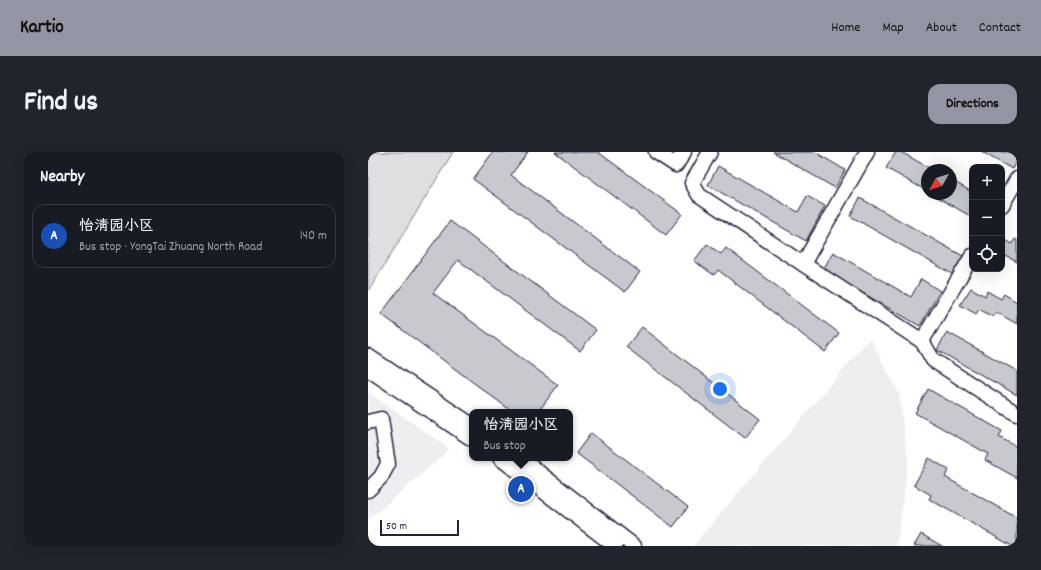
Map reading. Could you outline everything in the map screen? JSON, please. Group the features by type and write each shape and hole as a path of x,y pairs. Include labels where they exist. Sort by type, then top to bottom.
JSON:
{"street":[{"path":"656,152 676,165 684,152"},
{"path":"710,152 692,183 700,195 922,341 933,360 1017,414"},
{"path":"803,264 866,152"},
{"path":"1005,200 1017,180"},
{"path":"922,341 969,261"},
{"path":"368,356 469,423"},
{"path":"368,369 469,437"},
{"path":"368,422 381,419 388,464 381,477 368,490"},
{"path":"504,461 615,546"},
{"path":"524,461 634,546"}],"shaded area":[{"path":"368,152 453,152 368,292"},
{"path":"870,338 899,394 908,461 897,546 693,546"},
{"path":"368,392 448,448 444,455 368,520"}],"building":[{"path":"493,152 528,152 511,175 640,272 625,292 473,179"},
{"path":"555,152 598,152 682,214 666,235"},
{"path":"773,152 815,152 845,170 835,188"},
{"path":"896,152 901,152 922,164 921,164 921,188 886,168"},
{"path":"982,152 1017,152 1017,160 1012,169"},
{"path":"718,166 798,212 807,196 825,206 806,241 708,185"},
{"path":"957,183 969,190 969,215 942,200 957,200"},
{"path":"860,198 963,256 952,274 850,216"},
{"path":"450,221 596,330 580,351 458,260 433,293 558,385 540,409 509,409 381,314"},
{"path":"1015,239 1017,240 1017,262 1006,256 1005,258 1005,240 1012,244"},
{"path":"707,244 721,254 726,248 839,333 825,352 718,270 714,275 694,261"},
{"path":"833,252 911,297 921,279 940,291 920,326 823,270"},
{"path":"971,288 985,296 987,291 1001,299 1004,294 1017,302 1017,324 996,312 993,317 979,309 976,314 960,305"},
{"path":"642,327 760,419 745,438 626,347"},
{"path":"947,332 1017,371 1017,395 937,350"},
{"path":"928,389 1002,431 999,437 1017,447 1017,478 985,460 988,454 915,413"},
{"path":"591,433 688,507 673,527 576,453"},
{"path":"929,458 949,470 945,477 1017,518 1017,546 1012,546 929,499 931,495 914,485"},
{"path":"921,534 942,546 914,546"}],"place":[{"name":"怡清园小区","path":"521,489"}]}
